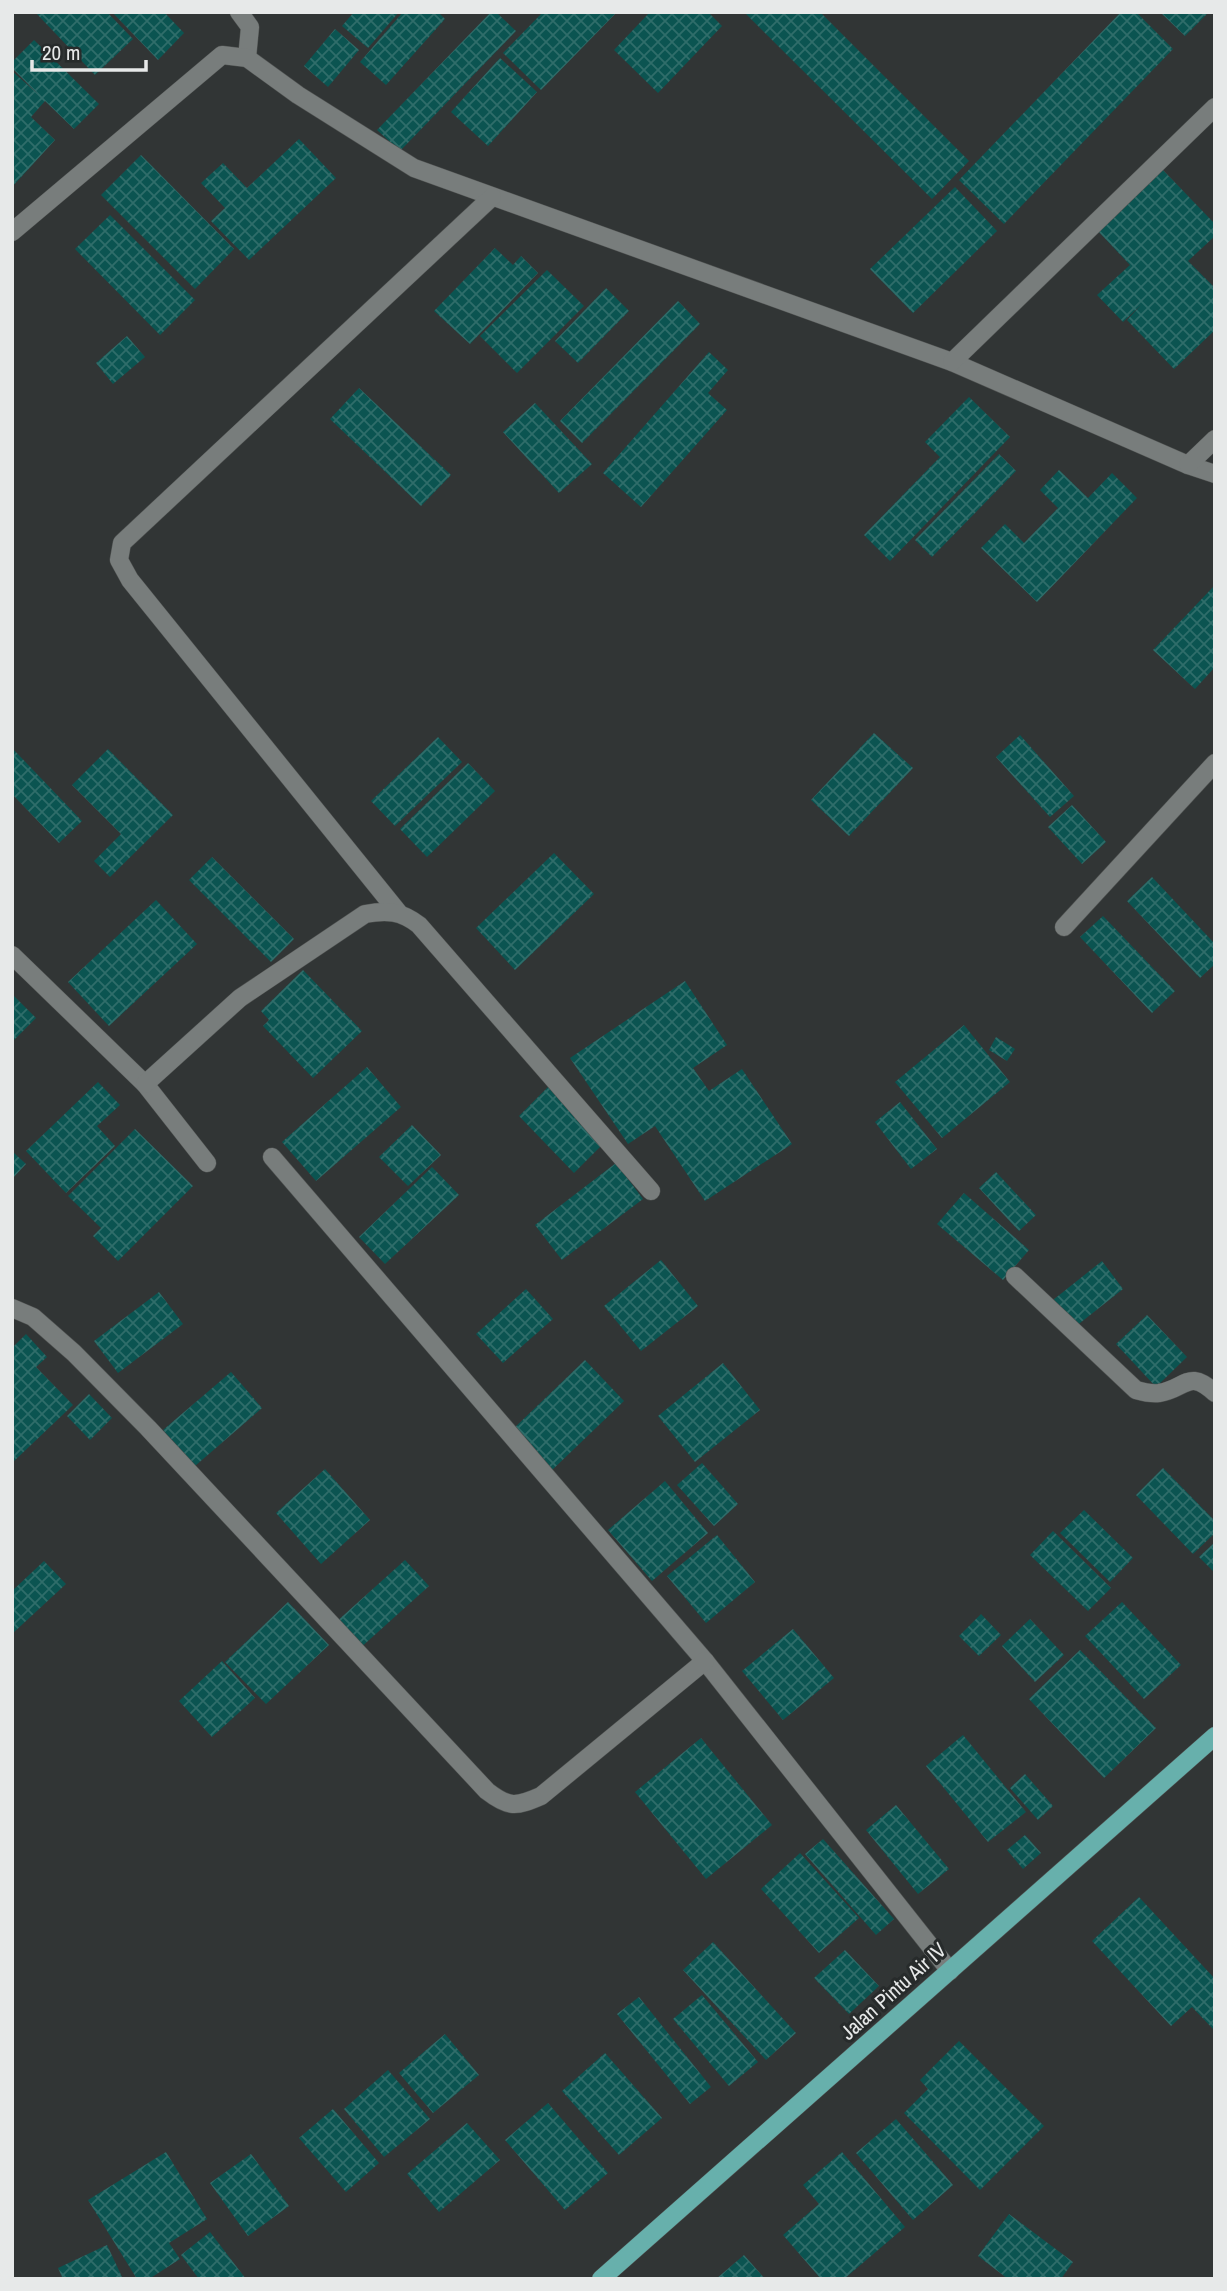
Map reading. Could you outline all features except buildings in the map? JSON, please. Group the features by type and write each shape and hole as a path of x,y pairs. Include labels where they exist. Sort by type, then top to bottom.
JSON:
{"main road":[{"name":"Jalan Pintu Air IV","path":"601,2279 1215,1736"}],"street":[{"path":"239,12 250,27 247,58"},
{"path":"12,232 222,55 247,58 298,95 414,169 952,362 1188,466 1215,474"},
{"path":"952,362 1215,107"},
{"path":"492,197 122,543 119,560 130,580 398,912 419,925 651,1191"},
{"path":"1188,466 1215,439"},
{"path":"1064,927 1215,763"},
{"path":"145,1084 251,991 365,914 398,912"},
{"path":"12,955 145,1084 207,1163"},
{"path":"272,1157 705,1661 950,1971"},
{"path":"1015,1276 1136,1390 1158,1393 1191,1380 1204,1383 1215,1393"},
{"path":"12,1308 33,1317 92,1371 487,1791 499,1800 511,1805 521,1805 541,1796 705,1661"}]}
